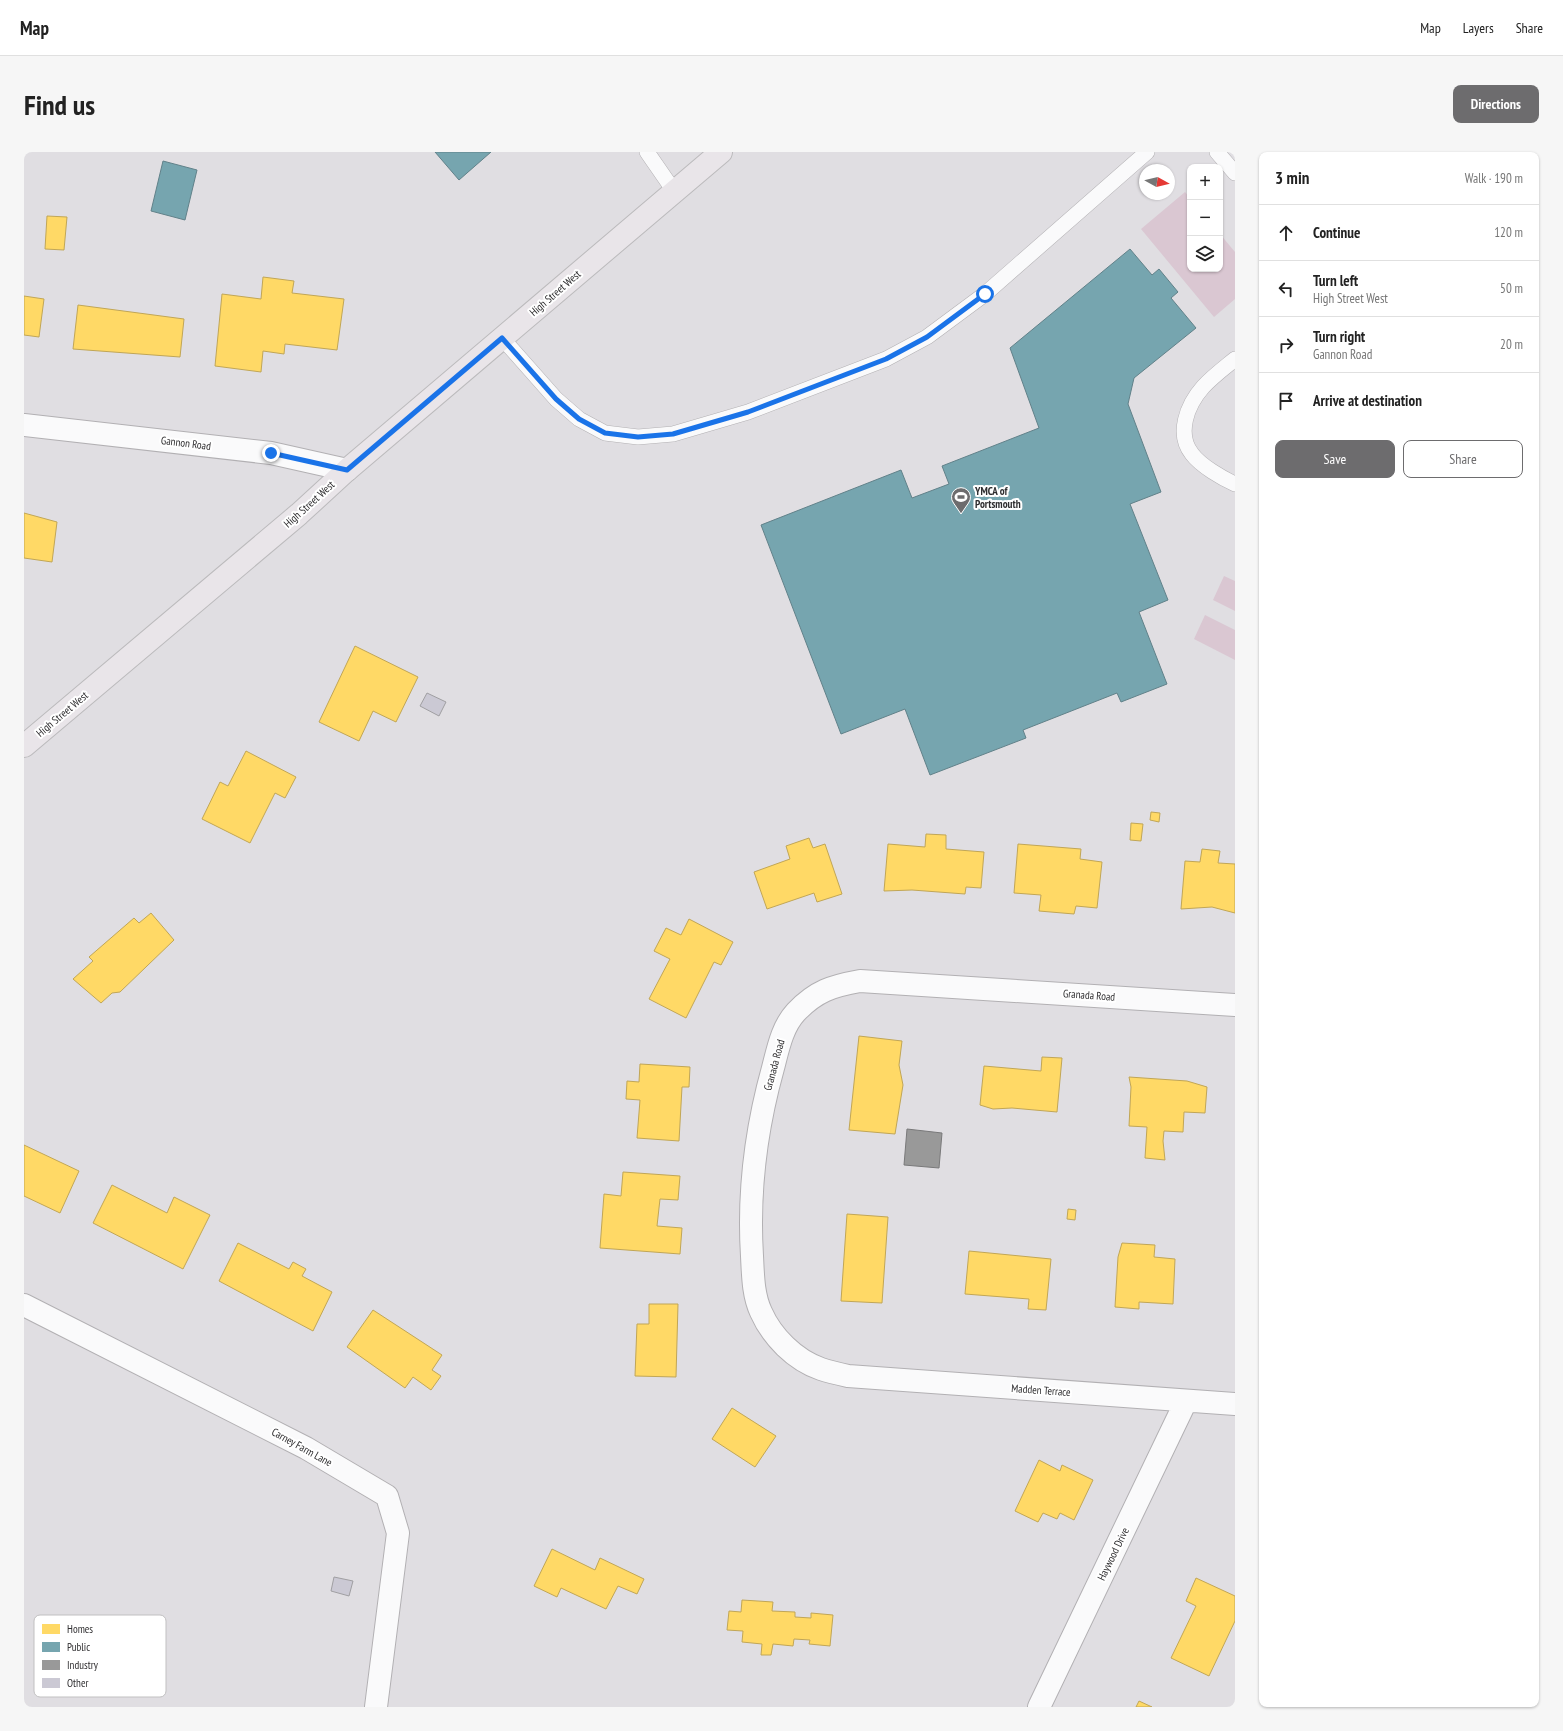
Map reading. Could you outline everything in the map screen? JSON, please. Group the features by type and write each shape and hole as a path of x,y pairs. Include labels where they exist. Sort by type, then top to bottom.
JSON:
{"main road":[{"name":"High Street West","path":"24,746 299,514 347,470 721,152"}],"street":[{"name":"Gannon Road","path":"24,424 271,453 347,470"},
{"name":"Granada Road","path":"848,1376 820,1369 796,1356 780,1341 775,1336 761,1312 753,1285 750,1230 753,1166 764,1102 782,1034 795,1013 814,996 835,985 860,981 1235,1004"},
{"name":"Carney Farm Lane","path":"24,1305 306,1448 387,1496 398,1533 376,1707"},
{"name":"Madden Terrace","path":"848,1376 1235,1404"},
{"name":"Haywood Drive","path":"1040,1707 1186,1401"}],"lane":[{"path":"647,152 674,191"},
{"path":"502,338 556,399 579,419 605,433 638,437 673,434 748,412 886,359 927,337 985,294 1147,152"},
{"path":"1217,152 1235,173"},
{"path":"1235,359 1202,388 1186,411 1184,436 1192,454 1219,476 1235,484"}],"shaded area":[{"path":"1185,192 1187,194 1187,272 1223,272 1223,238 1235,252 1235,299 1214,317 1141,229"},
{"path":"1224,576 1235,581 1235,611 1213,600"},
{"path":"1205,615 1235,630 1235,660 1194,639"}],"building: Homes":[{"path":"47,216 67,217 64,250 45,249"},
{"path":"263,277 294,281 292,293 344,299 337,350 285,344 284,354 263,351 261,372 215,366 222,294 261,299"},
{"path":"24,296 44,299 39,337 24,335"},
{"path":"78,305 184,319 180,357 73,349"},
{"path":"24,513 57,522 52,562 24,558"},
{"path":"355,646 418,677 396,722 373,711 359,741 319,722"},
{"path":"246,751 296,777 285,798 275,793 250,843 202,819 220,782 228,786"},
{"path":"1151,812 1160,813 1159,822 1150,820"},
{"path":"1131,823 1143,824 1141,841 1130,840"},
{"path":"926,834 946,835 946,849 984,852 981,888 966,887 965,894 912,890 884,891 888,844 925,847"},
{"path":"809,838 813,848 825,844 842,894 817,902 814,893 767,909 754,872 790,859 786,846"},
{"path":"1018,844 1081,849 1080,859 1102,862 1097,908 1076,906 1074,914 1039,911 1041,895 1014,893"},
{"path":"1202,849 1220,851 1218,863 1235,864 1235,913 1212,907 1181,909 1185,861 1200,862"},
{"path":"151,913 174,940 120,992 112,993 101,1003 73,979 93,961 89,957 134,918 139,923"},
{"path":"689,919 733,942 721,965 714,962 686,1018 649,999 670,959 654,951 666,928 681,935"},
{"path":"859,1036 902,1041 899,1065 903,1085 895,1134 849,1130"},
{"path":"1042,1057 1062,1058 1057,1112 1012,1108 993,1109 980,1105 984,1066 1041,1071"},
{"path":"640,1064 690,1067 689,1087 682,1087 679,1141 637,1138 640,1100 626,1099 627,1081 639,1082"},
{"path":"1129,1077 1187,1081 1207,1087 1205,1113 1184,1112 1183,1132 1164,1131 1163,1141 1165,1160 1145,1158 1147,1127 1129,1126 1131,1087"},
{"path":"24,1145 79,1171 60,1213 24,1196"},
{"path":"623,1172 680,1176 678,1200 660,1199 657,1226 682,1228 680,1254 600,1248 604,1194 621,1196"},
{"path":"112,1185 167,1213 174,1197 210,1215 183,1269 93,1223"},
{"path":"1068,1209 1076,1210 1075,1220 1067,1219"},
{"path":"847,1214 888,1217 882,1303 841,1301"},
{"path":"238,1243 289,1269 293,1262 306,1269 302,1276 332,1292 313,1331 219,1281"},
{"path":"1122,1243 1155,1245 1154,1257 1175,1259 1173,1304 1139,1302 1139,1309 1115,1307 1118,1257"},
{"path":"969,1251 1051,1259 1046,1310 1028,1309 1029,1299 965,1294"},
{"path":"649,1304 678,1304 676,1377 635,1376 637,1324 649,1324"},
{"path":"373,1310 442,1355 432,1370 441,1376 431,1390 413,1377 405,1388 347,1347"},
{"path":"732,1408 776,1436 755,1467 712,1439"},
{"path":"1039,1460 1060,1471 1062,1465 1093,1480 1074,1520 1060,1513 1057,1519 1043,1513 1038,1522 1015,1511"},
{"path":"552,1549 595,1570 600,1558 644,1579 637,1594 618,1586 606,1609 561,1588 557,1597 534,1586"},
{"path":"1196,1578 1235,1596 1235,1621 1209,1676 1171,1658 1196,1606 1186,1601"},
{"path":"742,1600 773,1602 772,1611 795,1612 795,1617 811,1618 811,1613 833,1615 830,1646 809,1644 810,1640 794,1639 793,1646 773,1644 771,1655 761,1655 762,1644 742,1642 743,1631 727,1630 729,1611 741,1612"},
{"path":"1139,1701 1152,1707 1136,1707"}],"building: Public":[{"path":"435,152 491,152 459,180"},
{"path":"163,161 197,170 185,220 151,211"},
{"name":"YMCA of Portsmouth","path":"1130,249 1152,275 1159,269 1178,292 1171,298 1196,328 1134,378 1128,404 1161,492 1130,504 1168,600 1139,612 1167,684 1121,702 1117,693 1023,730 1026,738 930,775 905,709 841,734 761,525 901,470 912,498 949,484 942,466 1039,428 1010,348"}],"building: Industry":[{"path":"907,1129 942,1133 939,1168 904,1165"}],"building: Other":[{"path":"427,693 446,702 439,716 420,706"},
{"path":"334,1577 353,1581 349,1596 331,1591"}],"place":[{"name":"YMCA of Portsmouth","path":"961,514"}],"route":[{"path":"271,453 347,470 502,338 556,399 579,419 605,433 638,437 673,434 748,412 886,359 927,337 985,294"}]}
